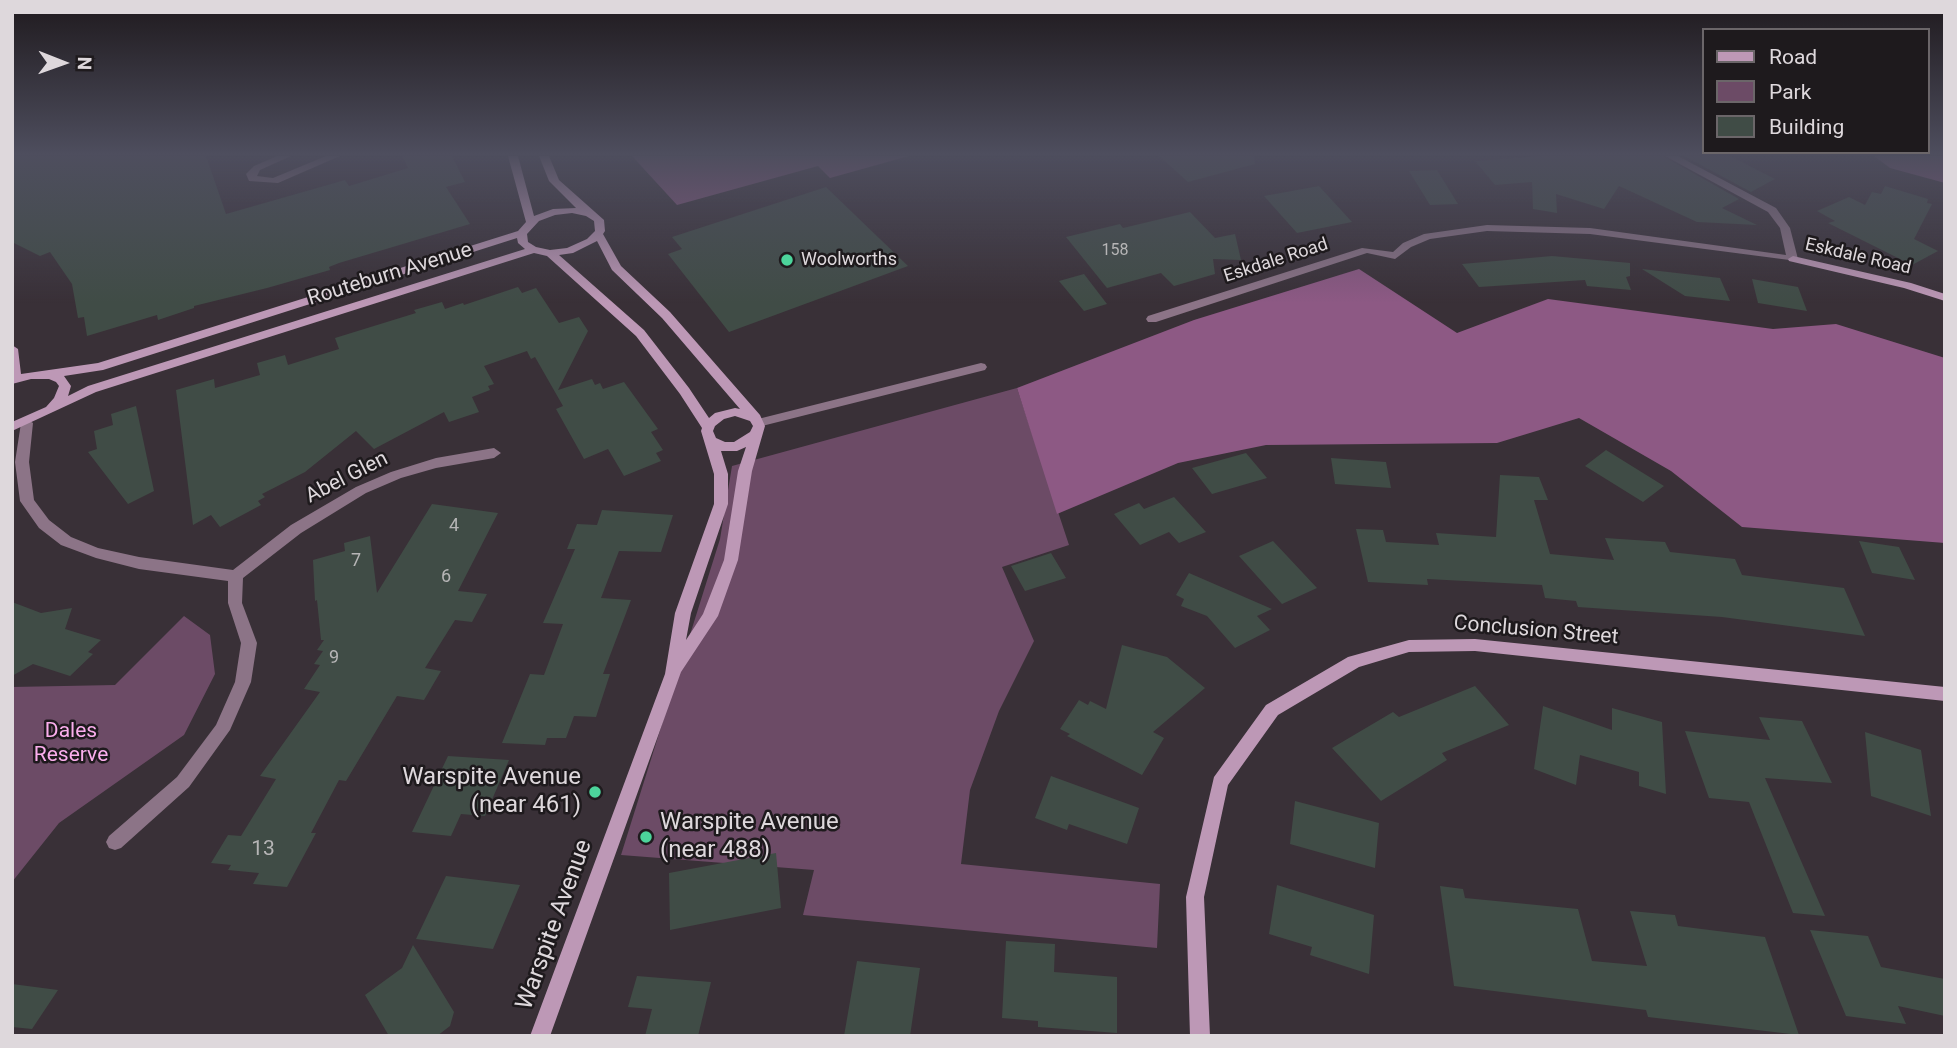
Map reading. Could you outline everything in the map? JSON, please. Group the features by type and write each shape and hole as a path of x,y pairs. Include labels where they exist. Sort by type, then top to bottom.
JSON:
{"main road":[{"path":"526,205 531,222"},
{"path":"580,205 600,223 598,234 616,268 666,315 756,424"},
{"path":"589,213 559,211 531,222 522,233 523,243 533,250 550,253 581,247 598,234"},
{"name":"Routeburn Avenue","path":"14,379 99,367 522,233"},
{"name":"Routeburn Avenue","path":"20,425 92,389 533,250"},
{"name":"Warspite Avenue","path":"540,1036 673,674 684,613 721,504 720,474 709,435 685,391 640,333 550,253"},
{"name":"Eskdale Road","path":"1793,259 1907,285 1945,298"},
{"path":"394,273 401,292"},
{"path":"253,318 257,337"},
{"path":"12,349 14,379"},
{"path":"44,375 60,379 65,386 60,400 50,410"},
{"path":"740,412 756,424 747,443 732,447 718,446 709,435 716,418 725,414 740,412"},
{"name":"Warspite Avenue","path":"673,674 710,616 731,560 756,424"},
{"name":"Conclusion Street","path":"1200,1036 1195,897 1220,782 1272,710 1354,662 1409,646 1475,645 1945,694"}],"street":[{"path":"1762,205 1772,210 1785,228 1793,259"},
{"name":"Eskdale Road","path":"1152,319 1366,250 1395,256 1407,245 1428,236 1487,228 1590,231 1793,259"},
{"path":"756,424 981,367"},
{"path":"20,425 27,500 44,524 66,541 96,554 139,563 236,576 234,603 249,643 243,682 222,730 183,782 115,842"},
{"name":"Abel Glen","path":"236,576 296,529 361,490 396,475 436,463 494,453"}],"green space":[{"path":"1017,388 1069,545 1002,567 1034,641 999,711 970,790 961,864 1160,884 1157,948 803,915 814,870 621,855 720,539 732,466"},
{"name":"Dales Reserve","path":"184,616 210,635 215,674 184,735 59,823 12,882 12,687 115,685"}],"shaded area":[{"path":"1359,269 1457,333 1548,299 1773,329 1836,324 1945,358 1945,543 1742,527 1671,471 1579,418 1497,443 1266,445 1178,463 1057,514 1017,388 1194,320"}],"building":[{"path":"12,205 223,205 226,214 258,205 458,205 470,224 339,263 329,267 330,270 194,306 158,320 157,315 87,336 84,317 78,318 72,284 50,252 40,256 12,242"},
{"name":"Woolworths","path":"771,205 845,205 908,266 729,332 668,254 682,249 672,237"},
{"path":"1272,205 1336,205 1352,222 1297,233"},
{"path":"1533,205 1557,205 1557,213 1533,209"},
{"path":"1591,205 1607,205 1604,209"},
{"path":"1660,205 1728,205 1722,208 1757,225 1697,222"},
{"path":"1831,205 1932,205 1914,239 1938,251 1912,265 1828,223 1835,221 1817,211"},
{"path":"1190,212 1215,238 1235,234 1241,260 1213,259 1215,274 1174,286 1161,273 1107,288 1066,237 1120,224 1123,228"},
{"path":"1552,256 1630,263 1630,276 1626,277 1631,290 1587,286 1585,280 1479,287 1462,264"},
{"path":"1642,269 1720,278 1730,301 1685,296"},
{"path":"1084,274 1107,304 1084,311 1059,281"},
{"path":"1752,279 1798,287 1807,311 1758,303"},
{"path":"518,287 522,293 536,288 559,323 579,317 588,331 558,390 592,379 595,385 600,383 603,389 624,382 658,429 651,432 663,450 656,453 661,461 624,476 608,449 584,459 556,409 563,406 535,357 531,359 527,351 484,366 494,384 488,386 490,390 472,397 479,412 449,422 444,412 374,449 356,431 305,472 262,494 265,497 258,501 261,505 220,527 211,515 193,525 176,390 214,379 215,388 260,375 257,363 285,355 288,365 339,349 335,338 416,313 414,310 442,302 445,309 463,303 464,305"},
{"path":"136,406 154,491 128,504 88,452 97,449 94,431 113,425 111,414"},
{"path":"1606,450 1664,486 1643,502 1585,466"},
{"path":"1246,453 1267,478 1212,494 1192,468"},
{"path":"1331,458 1386,462 1391,488 1335,484"},
{"path":"1500,475 1539,477 1548,500 1534,500 1550,554 1614,560 1605,538 1665,542 1670,552 1735,559 1742,575 1844,588 1865,636 1722,617 1578,607 1576,601 1545,598 1542,585 1427,579 1428,585 1368,582 1356,529 1383,530 1386,542 1439,545 1436,533 1496,537"},
{"path":"1174,497 1206,532 1179,543 1169,532 1140,545 1114,514 1139,503 1144,509"},
{"path":"432,504 498,513 458,591 487,594 472,622 455,620 425,668 441,671 424,700 397,696 346,781 339,780 311,833 316,833 287,887 253,884 259,873 228,870 231,865 211,863 228,835 241,836 276,779 260,776 320,692 304,689 320,665 314,664 323,651 317,650 324,640 321,640 317,600 315,601 313,560 345,551 344,543 370,536 377,593"},
{"path":"602,510 673,515 661,552 619,551 601,598 631,600 603,674 610,674 596,717 574,716 566,738 547,738 545,745 502,743 530,674 544,675 563,624 543,623 575,549 567,549 577,524 597,525"},
{"path":"1273,541 1317,588 1282,604 1239,556"},
{"path":"1859,541 1899,547 1915,580 1872,573"},
{"path":"1051,553 1066,578 1025,591 1011,566"},
{"path":"1189,573 1272,609 1257,616 1270,630 1235,648 1207,616 1181,606 1184,599 1176,595"},
{"path":"12,602 41,613 72,608 65,629 101,640 88,652 93,654 70,676 33,664 12,676"},
{"path":"1122,645 1167,657 1205,688 1153,732 1164,738 1142,775 1067,736 1070,734 1060,729 1079,700 1088,705 1090,701 1106,709"},
{"path":"1475,686 1509,725 1442,753 1447,760 1381,801 1332,748 1393,712 1399,717"},
{"path":"1543,706 1612,730 1612,708 1662,722 1666,794 1639,786 1639,772 1580,755 1576,785 1534,769"},
{"path":"1759,717 1802,721 1832,783 1765,778 1825,916 1793,913 1749,802 1709,798 1685,731 1770,740"},
{"path":"1865,732 1921,750 1931,816 1871,796"},
{"path":"448,756 509,760 485,816 461,814 451,836 412,832"},
{"path":"1051,776 1139,808 1127,844 1069,824 1067,830 1035,818"},
{"path":"1295,801 1379,823 1375,868 1290,844"},
{"path":"776,853 781,908 670,930 669,873"},
{"path":"446,876 520,885 493,949 416,939"},
{"path":"1277,885 1374,915 1369,974 1310,955 1312,947 1269,934"},
{"path":"1440,886 1463,889 1465,898 1578,909 1592,961 1647,966 1630,911 1675,915 1678,926 1765,937 1799,1035 1648,1017 1646,1010 1454,986"},
{"path":"1810,930 1868,936 1881,967 1945,979 1945,1016 1898,1006 1906,1024 1846,1016"},
{"path":"1006,941 1055,944 1054,972 1117,977 1117,1033 1038,1027 1038,1021 1002,1018"},
{"path":"413,945 454,1012 450,1026 437,1036 389,1036 365,995 402,968"},
{"path":"857,961 920,968 910,1036 844,1036"},
{"path":"637,976 711,982 698,1036 645,1036 652,1009 628,1007"},
{"path":"12,984 58,990 32,1029 12,1027"}],"place":[{"name":"Woolworths","path":"787,260"},
{"name":"Warspite Avenue (near 461)","path":"595,792"},
{"name":"Warspite Avenue (near 488)","path":"646,837"}]}
